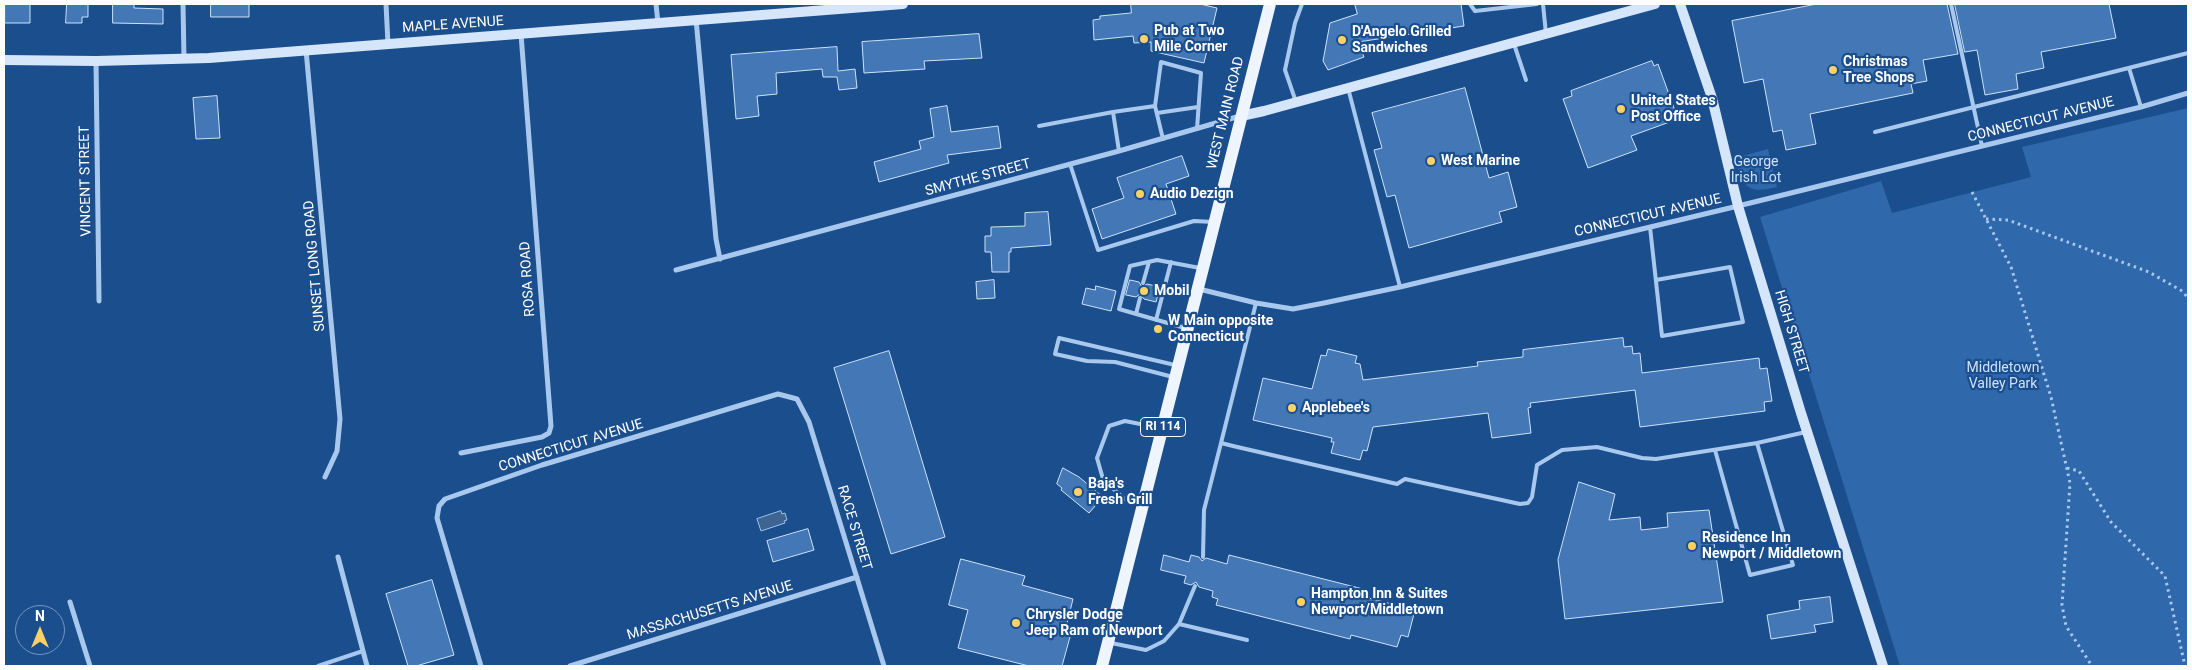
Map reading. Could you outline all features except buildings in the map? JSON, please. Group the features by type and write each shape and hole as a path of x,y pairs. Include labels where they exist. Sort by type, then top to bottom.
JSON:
{"main road":[{"name":"WEST MAIN ROAD","path":"1102,666 1270,4"}],"street":[{"path":"183,4 184,59"},
{"path":"386,4 388,44"},
{"path":"656,4 658,22"},
{"name":"MAPLE AVENUE","path":"4,60 96,61 184,59 903,4"},
{"path":"1241,116 1656,4"},
{"name":"HIGH STREET","path":"1680,4 1712,98 1738,206 1807,432 1883,666"},
{"path":"696,19 716,239 720,259"},
{"name":"ROSA ROAD","path":"461,453 542,436 549,433 551,426 520,34"},
{"name":"SUNSET LONG ROAD","path":"306,50 340,418 337,451 325,477"},
{"name":"VINCENT STREET","path":"96,61 99,301"},
{"name":"CONNECTICUT AVENUE","path":"1198,288 1256,303 1293,309 1400,288 2141,107 2188,93"},
{"name":"SMYTHE STREET","path":"676,270 1119,151 1241,116"},
{"name":"CONNECTICUT AVENUE","path":"480,666 437,518 438,506 445,498 542,465 767,397 778,394 797,399"},
{"name":"RACE STREET","path":"797,399 809,422 884,666"},
{"path":"338,557 367,666"},
{"name":"MASSACHUSETTS AVENUE","path":"570,666 857,578"},
{"path":"70,602 90,666"}],"lane":[{"path":"1296,102 1285,70 1295,22 1302,4"},
{"path":"1470,4 1475,11 1537,4"},
{"path":"1543,4 1546,34"},
{"path":"1951,4 1982,146"},
{"path":"1514,43 1526,80"},
{"path":"1875,132 2188,53"},
{"path":"1163,139 1155,106 1161,62 1201,73 1196,129"},
{"path":"2129,68 2141,107"},
{"path":"1348,88 1400,288"},
{"path":"1039,126 1155,106"},
{"path":"1157,113 1198,107"},
{"path":"1114,112 1119,151"},
{"path":"1070,164 1098,250 1194,221 1214,222"},
{"path":"1650,227 1662,336 1744,322 1730,267 1656,280"},
{"path":"1188,329 1119,309 1130,266 1157,260 1203,268"},
{"path":"1143,283 1149,262"},
{"path":"1156,320 1171,262"},
{"path":"1136,314 1140,298"},
{"path":"1203,558 1204,510 1256,303"},
{"path":"1059,338 1177,372 1115,362 1087,361 1055,354 1059,338"},
{"path":"1144,503 1124,499 1103,478 1097,458 1109,426 1125,421 1162,429"},
{"path":"1221,443 1397,484 1405,478 1520,504 1528,503 1532,497 1537,465 1562,450 1597,447 1642,458 1656,458 1758,443 1807,432"},
{"path":"1715,450 1750,575 1793,565 1758,443"},
{"path":"1108,642 1146,650 1164,641 1179,624 1195,586"},
{"path":"1179,624 1247,640"},
{"path":"318,666 363,651"}],"path":[{"path":"1972,192 2011,267 2051,397 2070,483 2062,605 2066,626 2092,666"},
{"path":"1986,219 2008,220 2149,272 2182,291 2188,298"},
{"path":"2067,468 2079,471 2111,522 2166,576 2185,666"}],"green space":[{"name":"Middletown Valley Park","path":"2188,108 2188,666 1900,666 1760,217 1881,181 1892,213 2031,177 2022,147"},
{"name":"George Irish Lot","path":"1768,149 1777,187 1752,189 1744,182 1735,158"}],"shaded area":[{"path":"781,511 782,514 785,513 787,520 784,521 785,523 761,531 757,519"}],"place":[{"name":"Pub at Two Mile Corner","path":"1144,39"},
{"name":"D'Angelo Grilled Sandwiches","path":"1342,40"},
{"name":"Christmas Tree Shops","path":"1833,70"},
{"name":"United States Post Office","path":"1621,109"},
{"name":"West Marine","path":"1431,161"},
{"name":"Audio Dezign","path":"1140,194"},
{"name":"Mobil","path":"1144,291"},
{"name":"W Main opposite Connecticut","path":"1158,329"},
{"name":"Applebee's","path":"1292,408"},
{"name":"Baja's Fresh Grill","path":"1078,492"},
{"name":"Residence Inn Newport / Middletown","path":"1692,546"},
{"name":"Hampton Inn & Suites Newport/Middletown","path":"1301,602"},
{"name":"Chrysler Dodge Jeep Ram of Newport","path":"1016,623"}]}
